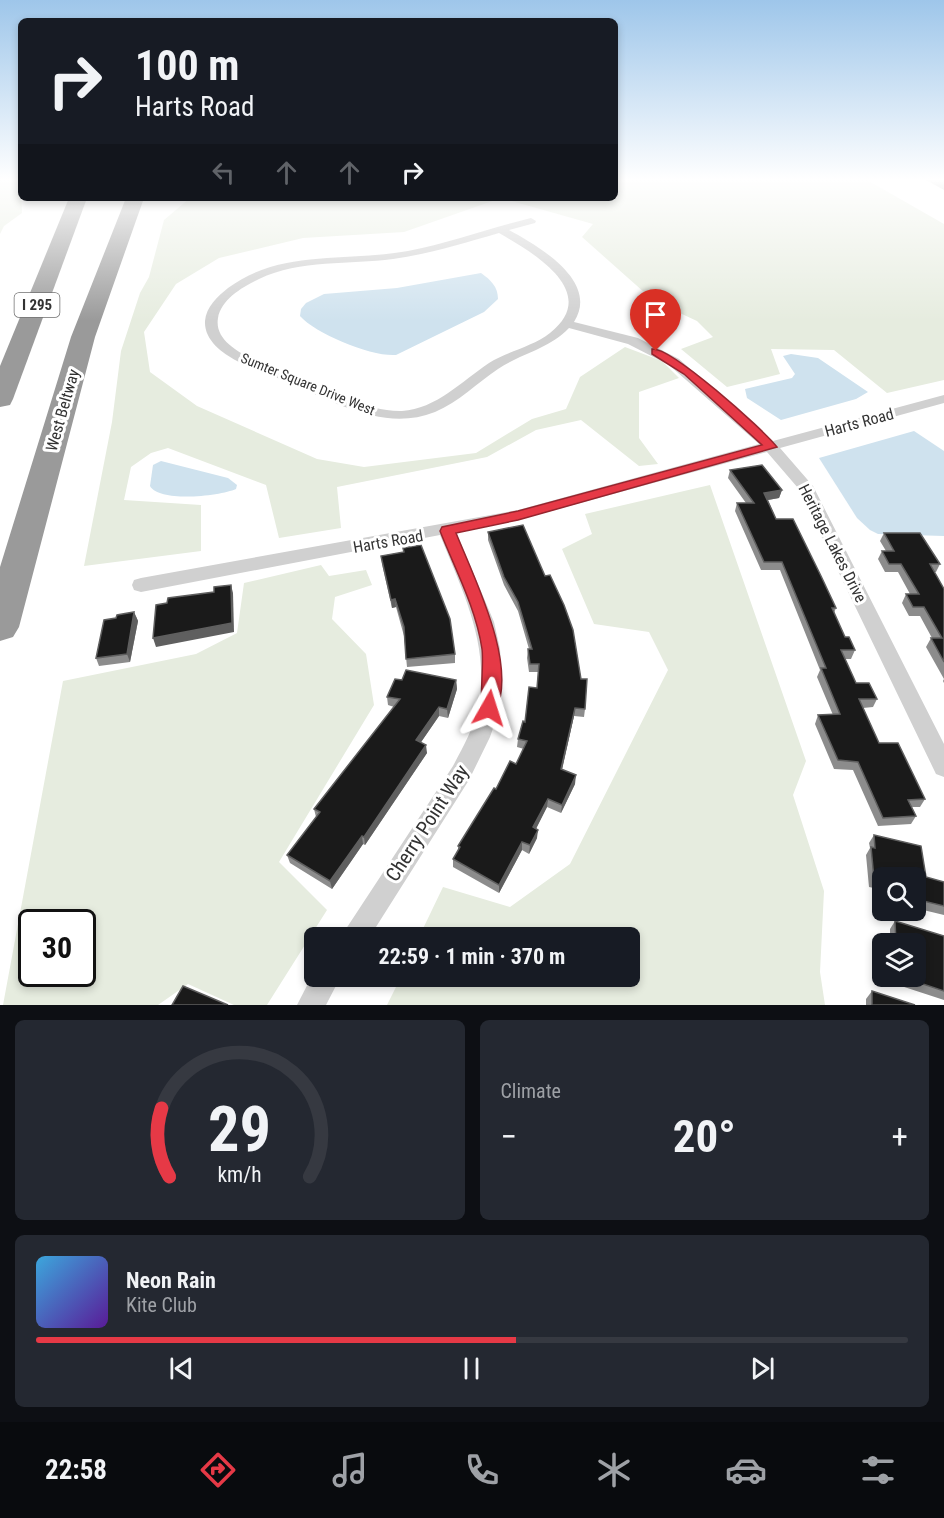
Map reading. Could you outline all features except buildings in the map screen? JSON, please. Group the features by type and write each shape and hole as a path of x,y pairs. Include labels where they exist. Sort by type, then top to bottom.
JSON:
{"highway":[{"name":"I 295","path":"0,399 68,227"},
{"name":"West Beltway","path":"0,627 83,337 133,227"}],"street":[{"name":"Sumter Square Drive West","path":"510,227 409,254 314,261 259,275 243,283 219,301 211,322 214,333 220,344 241,358 374,412 405,415 435,408 495,365 540,344 568,324"},
{"path":"500,230 529,246 568,279 576,299 568,324"},
{"name":"Heritage Lakes Drive","path":"568,324 633,341 674,362 771,447 805,486 944,767"},
{"name":"Harts Road","path":"141,585 447,531 518,515 944,399"},
{"name":"Cherry Point Way","path":"360,927 461,773 479,737 489,708 492,680 484,621 447,531"},
{"path":"311,1005 321,987"}],"shaded area":[{"path":"162,227 419,227 404,232 303,238 219,258 176,284 144,332 150,372 197,406 317,459 364,467 476,453 532,419 566,409 580,377 625,347 662,361 679,378 639,392 639,438 658,464 639,466 581,420 536,430 487,457 337,487 341,528 279,538 266,485 168,448 151,453 131,467 124,500 201,505 201,551 84,566 112,422 121,351 140,293 149,277"},
{"path":"591,227 944,227 944,380 887,393 834,350 771,349 780,374 727,387 681,349 713,337 697,321 654,301 582,237"},
{"path":"710,485 806,761 793,795 824,891 820,972 825,1005 387,1005 396,987 640,987 640,927 424,927 443,887 510,907 570,864 668,670 649,632 594,624 562,549 592,534 585,514"},
{"path":"321,565 329,576 366,570 372,585 335,597 332,619 366,654 374,705 279,862 327,910 316,927 304,927 304,946 267,1005 234,1005 188,984 158,1005 3,1005 18,924 18,987 96,987 96,909 21,909 63,681 196,654 237,633 244,583"}],"water":[{"path":"481,273 493,284 498,299 484,312 396,355 373,352 345,343 318,330 300,316 301,309 306,303 324,294 397,288"},
{"path":"791,354 818,358 868,392 856,399 781,420 747,398 745,389 792,378 795,374 783,356"},
{"path":"914,431 944,451 944,536 878,534 870,530 857,518 819,458"},
{"path":"161,461 228,478 237,485 236,489 204,496 165,495 150,486 153,465"}],"route":[{"path":"489,708 492,680 490,649 484,621 447,531 518,515 771,447 688,372 656,351"}]}
